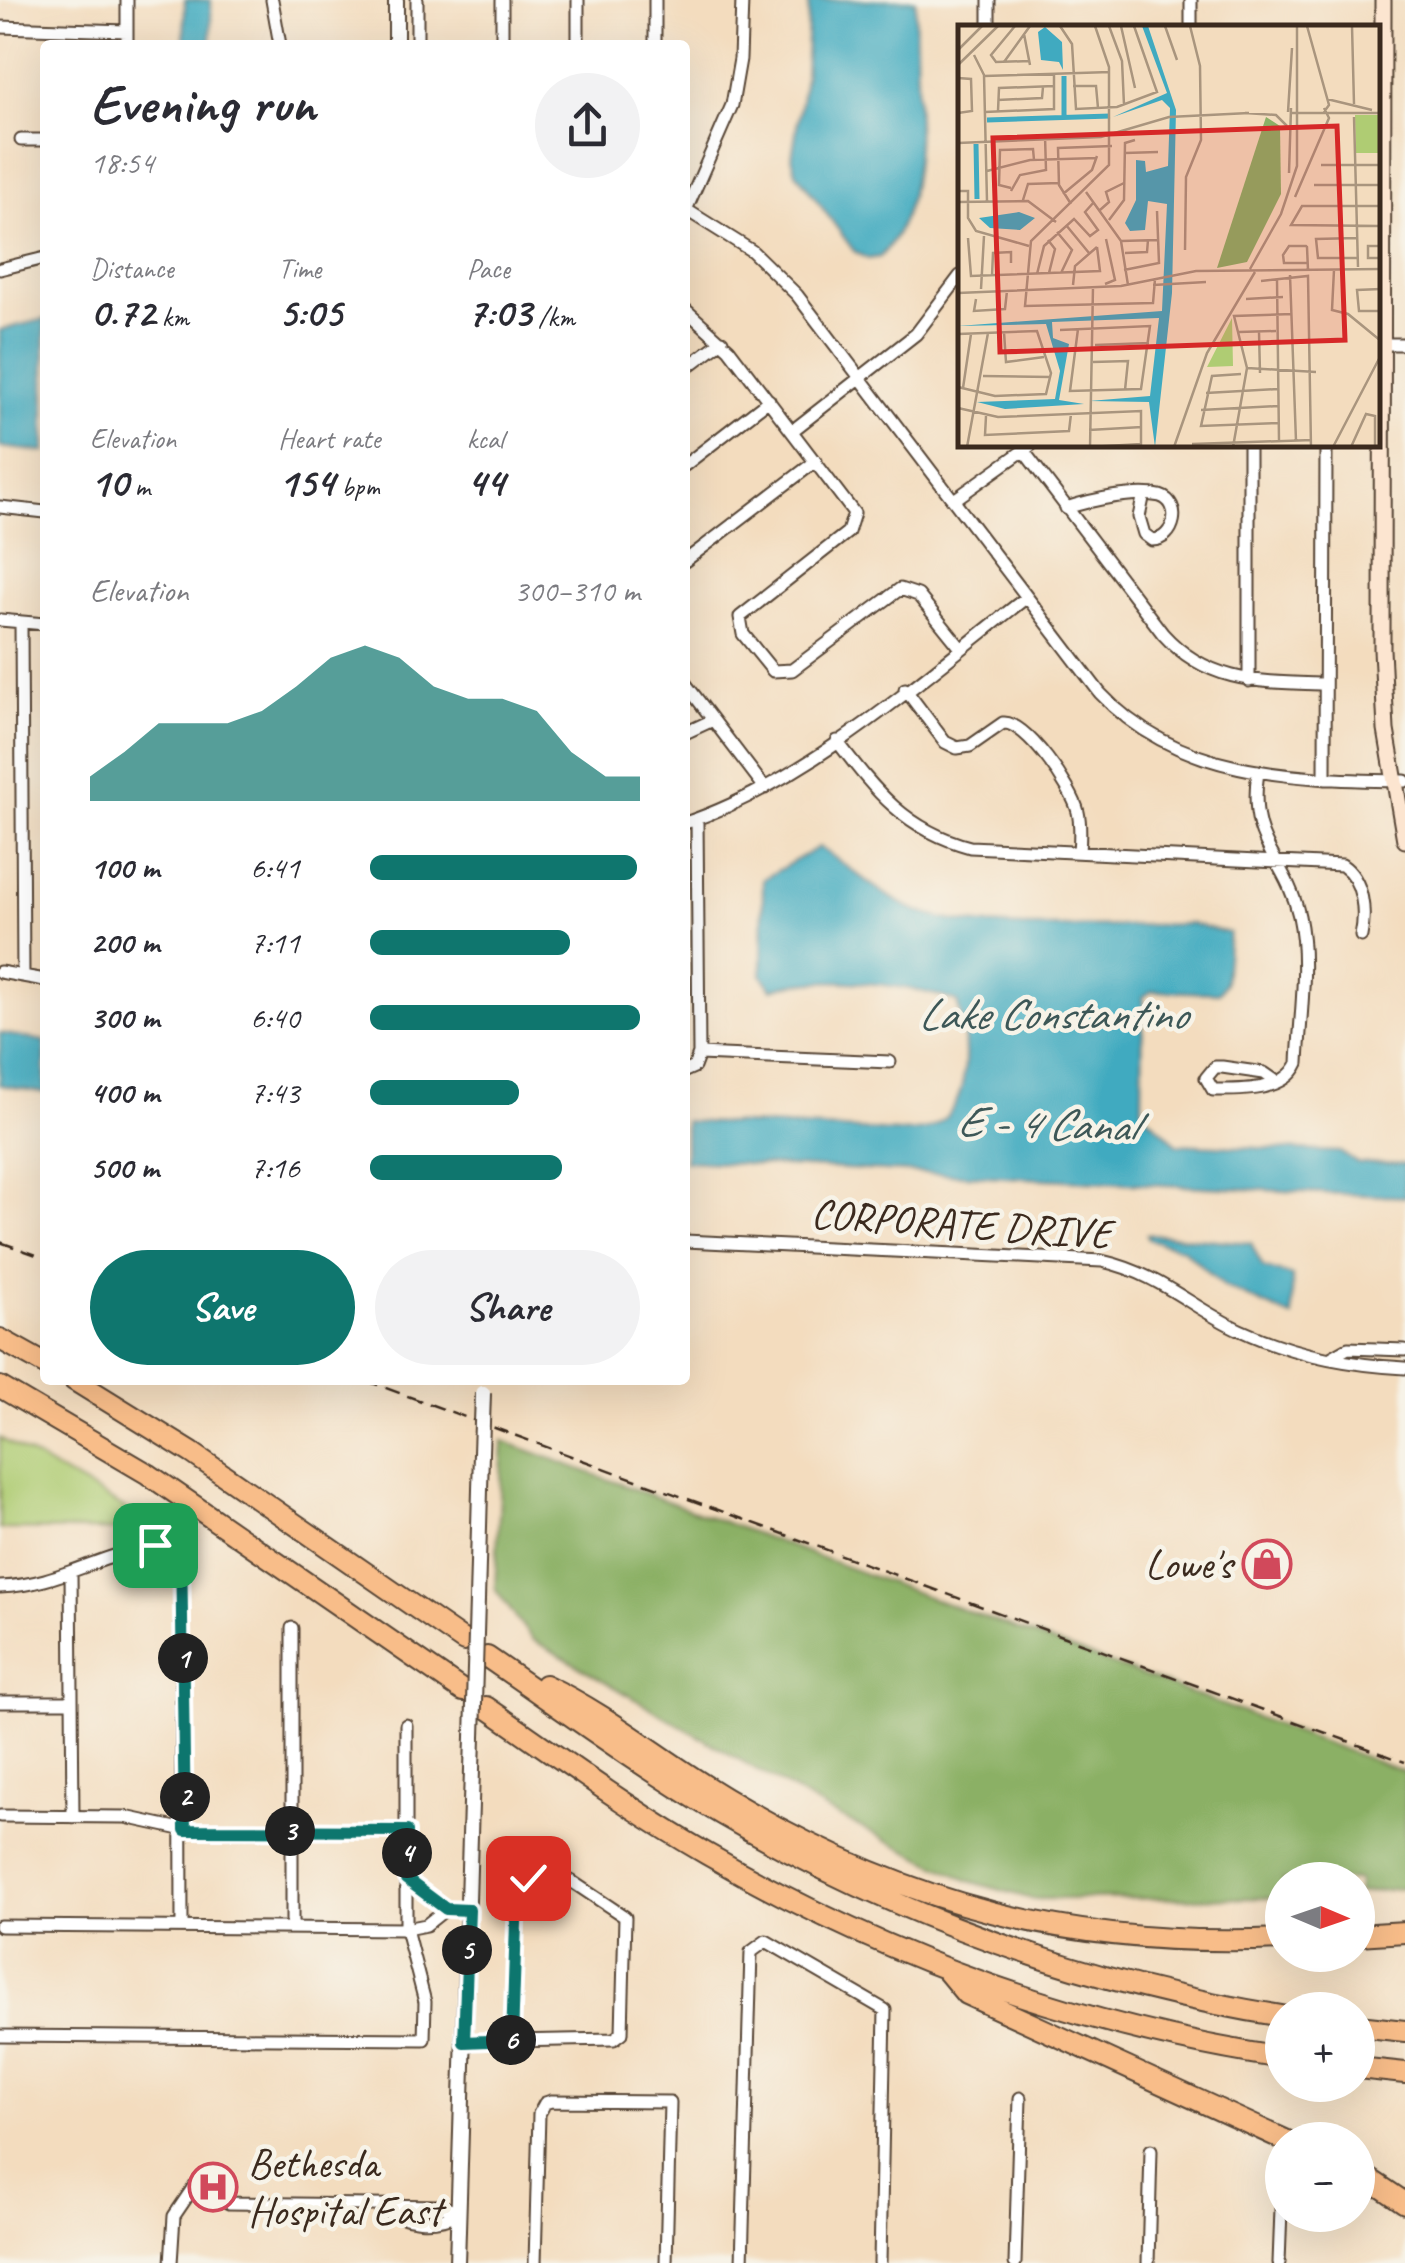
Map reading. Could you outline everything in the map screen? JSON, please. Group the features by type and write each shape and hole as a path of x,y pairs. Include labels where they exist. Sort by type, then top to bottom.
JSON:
{"highway":[{"path":"0,1339 40,1361"},
{"path":"82,1385 192,1453 464,1641"},
{"path":"0,1387 162,1484 463,1691"},
{"path":"1265,1939 1180,1941 1093,1934 996,1916 898,1886 756,1816 576,1700 488,1657 721,1814 900,1905 1088,1972 1265,2012"},
{"path":"486,1707 704,1853 822,1916 946,1970 1105,2021 1265,2054"},
{"path":"1375,1934 1405,1932"},
{"path":"946,1970 966,1994 1265,2130"},
{"path":"1375,2027 1405,2030"},
{"path":"1375,2070 1405,2073"},
{"path":"1375,2180 1405,2193"},
{"path":"1375,2184 1405,2203"}],"main road":[{"path":"1383,0 1382,649 1405,840"}],"street":[{"path":"127,0 127,40"},
{"path":"272,0 279,40"},
{"path":"396,0 396,40"},
{"path":"417,0 417,40"},
{"path":"502,0 502,40"},
{"path":"578,0 578,40"},
{"path":"655,0 655,40"},
{"path":"690,198 732,105 740,59 742,0"},
{"path":"0,27 127,31"},
{"path":"22,140 40,140"},
{"path":"690,212 734,238 768,266 861,378 1100,692 1128,721 1187,754 1258,770 1325,779 1399,781"},
{"path":"0,269 40,259"},
{"path":"792,430 916,334 958,279"},
{"path":"690,313 722,341 854,513 853,526 744,611 743,634 773,671 786,673 907,589 918,595 960,647"},
{"path":"690,365 722,341"},
{"path":"1380,344 1405,344"},
{"path":"690,461 769,400"},
{"path":"954,500 1026,448"},
{"path":"1028,448 1066,508 1174,646 1214,673 1249,681 1325,684"},
{"path":"1249,448 1249,681"},
{"path":"1325,779 1326,448"},
{"path":"690,556 816,461"},
{"path":"1066,508 1115,496 1142,498"},
{"path":"0,507 40,511"},
{"path":"690,1069 699,1054 692,996 691,821 765,788 838,742 1027,597"},
{"path":"0,620 40,624"},
{"path":"21,623 23,976"},
{"path":"905,689 946,742 957,748 970,746 1003,723 1022,728 1072,796 1079,815 1079,852"},
{"path":"690,690 765,788"},
{"path":"690,731 713,720"},
{"path":"838,742 882,800 935,836 984,849 1272,860 1348,868 1366,914 1360,936"},
{"path":"1258,770 1257,821 1293,898 1302,946 1298,1063 1291,1076 1264,1088 1213,1090 1206,1078 1209,1071 1222,1067 1264,1072 1277,1082"},
{"path":"0,972 40,979"},
{"path":"699,1054 890,1062"},
{"name":"CORPORATE DRIVE","path":"690,1241 1102,1261 1166,1283 1240,1330 1332,1357 1346,1365 1405,1368"},
{"name":"CORPORATE DRIVE","path":"1332,1357 1348,1348 1405,1350"},
{"path":"457,2263 483,1386"},
{"path":"0,1586 33,1584 134,1548 181,1546 185,1830 182,1927"},
{"path":"71,1572 73,1816"},
{"path":"292,1628 292,1928"},
{"path":"0,1702 72,1702"},
{"path":"0,2036 424,2039 426,2002 406,1929 406,1725"},
{"path":"0,1816 125,1817 185,1830 407,1831"},
{"path":"464,2042 614,2039 624,2030 625,1918 567,1880 532,1877 518,1885 512,2040"},
{"path":"406,1879 446,1909 469,1910"},
{"path":"0,1926 406,1929 426,1925 446,1909"},
{"path":"742,2263 754,1946 772,1943 885,2010 880,2263"},
{"path":"1015,2263 1020,2098"},
{"path":"535,2263 539,2114 545,2103 551,2101 670,2102 666,2263"},
{"path":"1148,2263 1151,2150"},
{"path":"171,2263 174,2216 195,2185 229,2204 382,2207 421,2220 443,2221 459,2213"},
{"path":"1279,2263 1280,2232"}],"green space":[{"path":"0,1438 165,1531 0,1529"},
{"path":"503,1441 1405,1772 1405,1888 1375,1891 1375,1862 1265,1862 1265,1898 1032,1899 969,1881 828,1811 532,1639 495,1589"}],"water":[{"path":"185,0 211,0 211,40 184,40"},
{"path":"809,0 916,0 915,170 909,203 897,232 880,257 868,259 854,251 796,172 792,157 805,77"},
{"path":"40,320 40,451 0,447 0,330"},
{"name":"Lake Constantino","path":"819,847 895,900 950,920 1018,927 1192,924 1229,933 1225,983 1219,993 1153,991 1143,997 1142,1111 1177,1144 1340,1152 1357,1163 1405,1164 1405,1197 690,1161 690,1121 925,1130 946,1117 961,1088 965,1052 957,1002 915,990 865,983 815,982 772,989 762,975 763,879"},
{"path":"0,1033 40,1040 40,1092 0,1085"},
{"path":"1147,1234 1251,1243 1263,1267 1292,1276 1292,1317 1225,1287 1183,1249 1148,1239"}],"railway":[{"path":"0,1242 40,1256"},
{"path":"378,1385 1405,1762"}],"place":[{"name":"Lowe's","path":"1267,1564"},
{"name":"Bethesda Hospital East","path":"213,2187"}],"route":[{"path":"155,1545 181,1546 185,1830 407,1831 406,1879 446,1909 469,1910 464,2042 512,2040 517,1894 520,1882 528,1878"}],"water label":[{"name":"E - 4 Canal","path":"1046,1124"}]}
